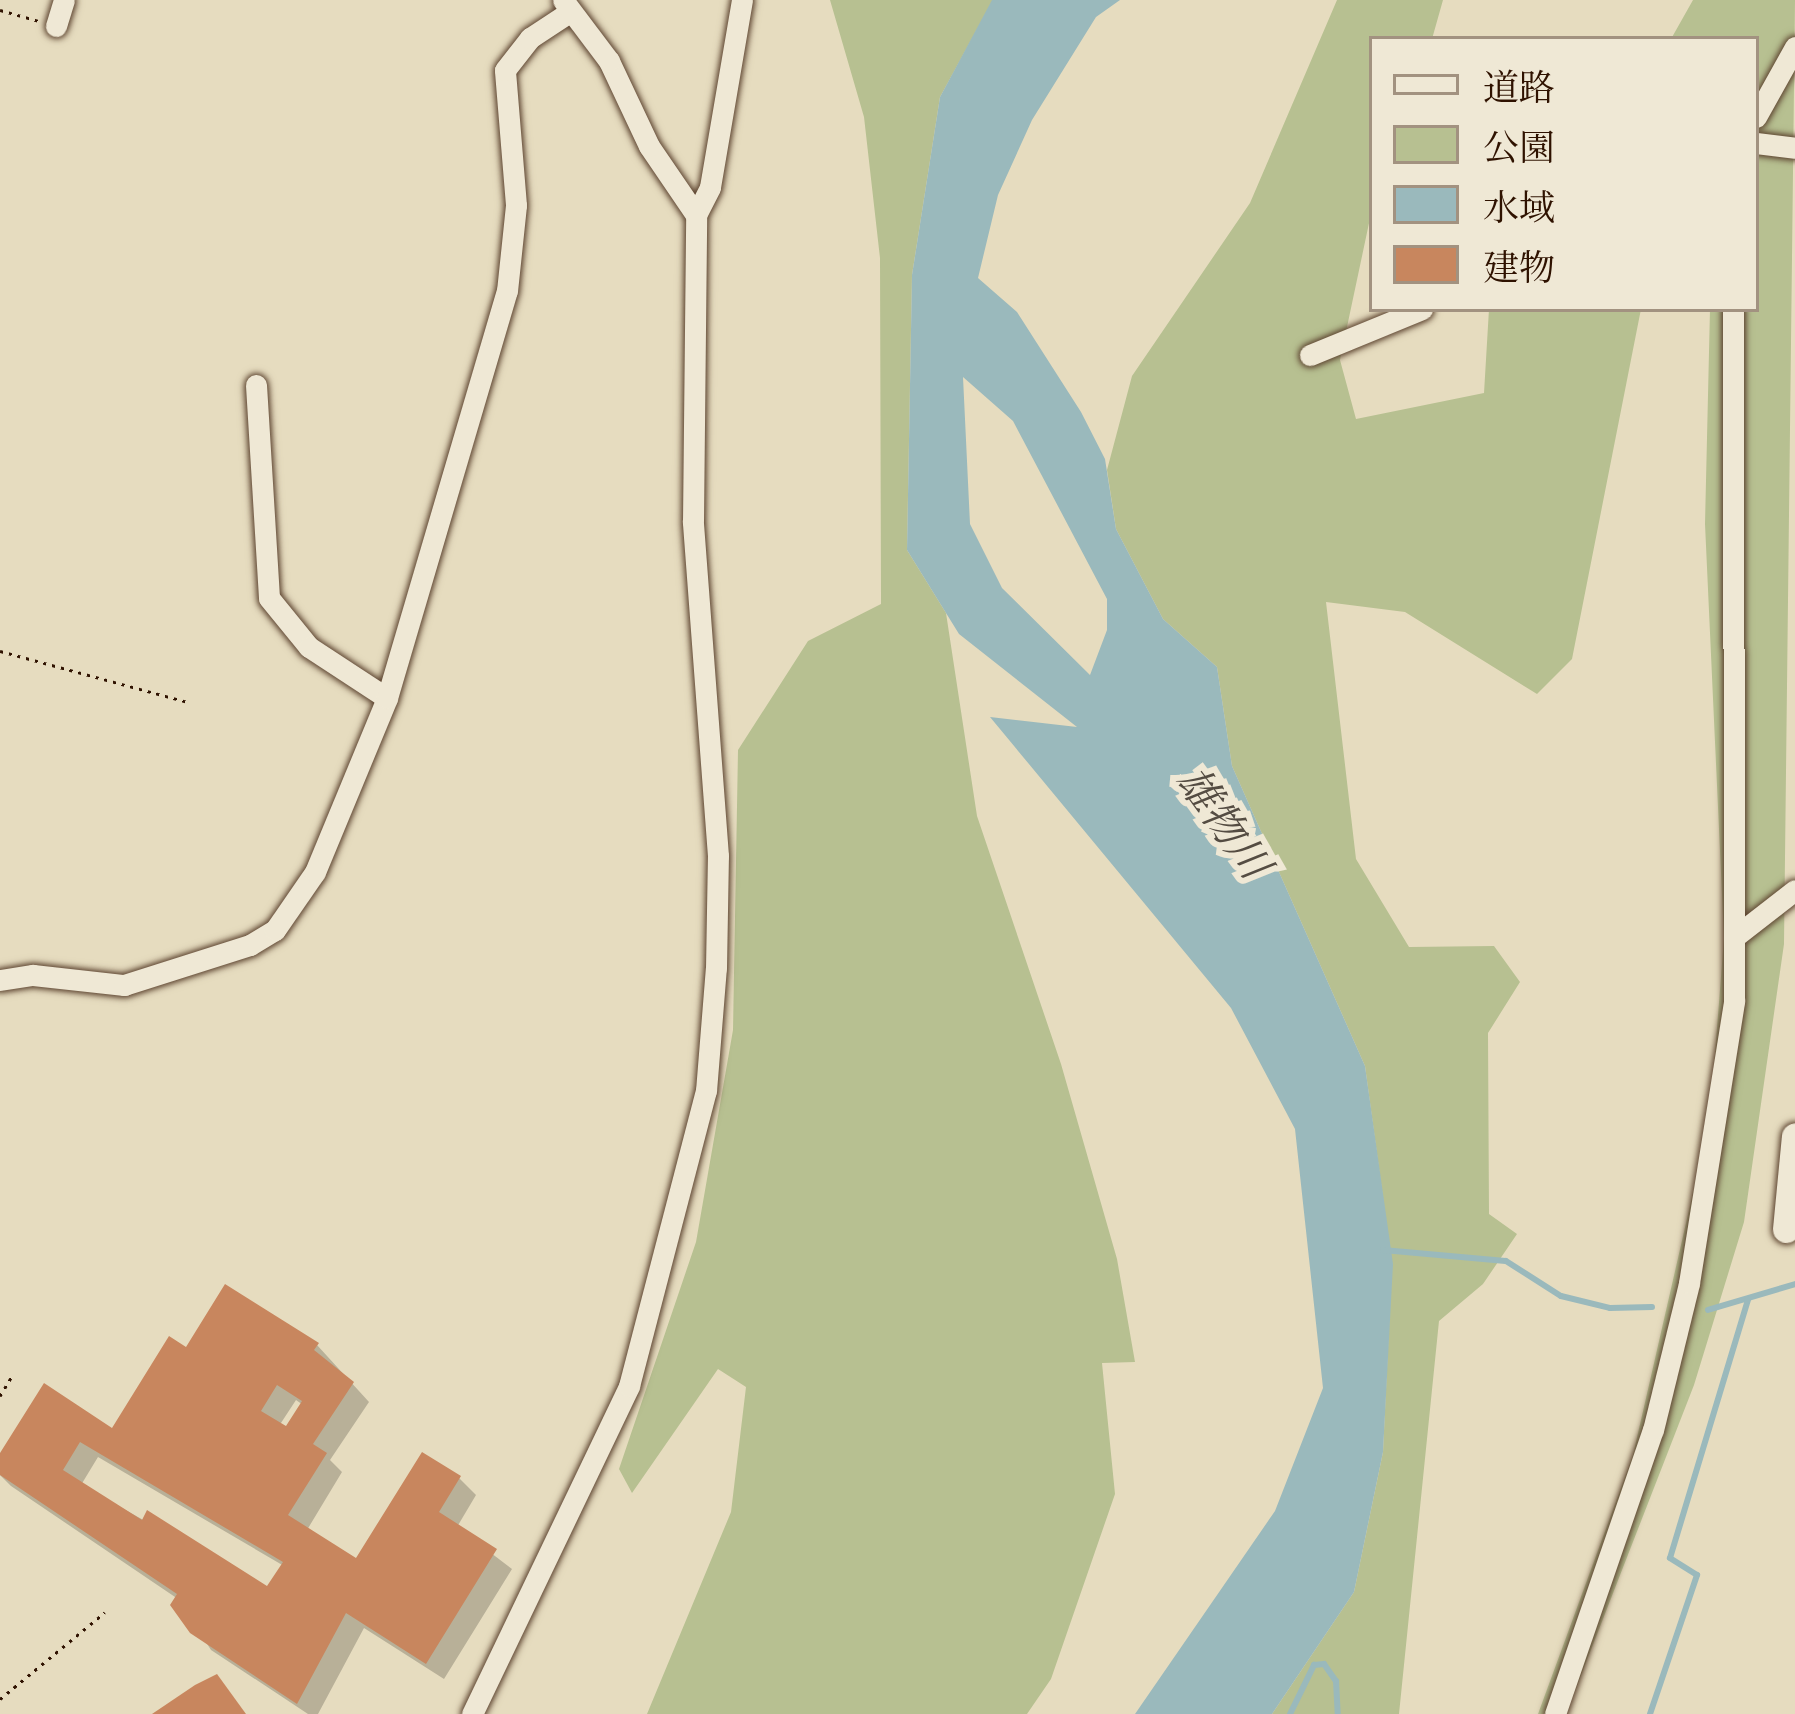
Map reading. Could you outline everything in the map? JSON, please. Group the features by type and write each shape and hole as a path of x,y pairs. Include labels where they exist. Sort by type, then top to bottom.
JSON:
{"street":[{"path":"56,26 64,0"},
{"path":"472,1714 629,1386 706,1091 718,856 696,631 695,215 710,187 742,0"},
{"path":"0,980 33,975 124,985 275,930 338,829 387,698 507,291 516,205 506,70 530,38 565,7 609,61 649,146 695,215"},
{"path":"1759,112 1795,47"},
{"path":"1759,143 1795,148"},
{"path":"1310,355 1415,312"},
{"path":"1555,1714 1637,1483 1688,1283 1737,935 1733,312"},
{"path":"256,386 269,598 310,647 387,698"},
{"path":"1737,935 1795,890"},
{"path":"1786,1229 1795,1136"}],"path":[{"path":"0,10 56,26"},
{"path":"0,651 188,702"},
{"path":"0,1396 13,1376"},
{"path":"0,1699 105,1612"}],"green space":[{"path":"830,0 993,0 940,97 912,275 907,550 946,613 977,816 1061,1064 1117,1259 1135,1362 1102,1363 1115,1494 1051,1679 1027,1714 647,1714 731,1512 746,1387 718,1369 632,1493 619,1469 696,1242 733,1030 738,750 808,641 881,604 880,258 864,117"},
{"path":"1337,0 1443,0 1433,36 1369,36 1369,223 1340,360 1356,419 1484,393 1489,312 1640,312 1572,659 1537,694 1405,612 1326,602 1356,859 1409,947 1494,946 1520,982 1488,1033 1489,1214 1517,1234 1483,1284 1439,1321 1399,1714 1272,1714 1354,1592 1383,1452 1392,1264 1365,1066 1232,766 1217,667 1163,619 1116,529 1107,470 1132,376 1250,203"},
{"path":"1693,0 1795,0 1784,944 1744,1222 1694,1385 1566,1714 1538,1714 1633,1455 1710,1118 1724,938 1705,524 1710,312 1759,312 1759,36 1673,36"}],"water":[{"name":"雄物川","path":"992,0 1120,0 1096,17 1032,120 998,195 978,278 1017,312 1081,412 1105,459 1116,529 1163,619 1217,667 1232,766 1365,1066 1393,1264 1383,1452 1354,1592 1272,1714 1135,1714 1275,1511 1323,1388 1295,1129 1231,1008 990,717 1077,727 959,634 907,550 912,275 940,97","holes":["963,377 1013,421 1107,599 1107,630 1090,675 1002,588 970,524"]}],"building":[{"path":"225,1284 319,1343 314,1350 354,1382 313,1444 327,1453 288,1515 356,1558 422,1452 461,1476 439,1512 497,1549 426,1664 346,1613 297,1704 190,1633 170,1605 177,1594 0,1475 0,1453 44,1383 112,1428 169,1336 186,1347","holes":["277,1385 302,1401 286,1426 261,1411","80,1442 283,1562 267,1586 147,1510 142,1520 63,1470"]},
{"path":"217,1674 246,1714 152,1714 195,1685"}],"waterway":[{"path":"1383,1250 1506,1261 1561,1296 1610,1308 1652,1307"},
{"path":"1708,1310 1795,1284"},
{"path":"1650,1714 1697,1575 1670,1558 1748,1299"},
{"path":"1290,1714 1314,1665 1324,1664 1336,1681 1338,1714"}]}
